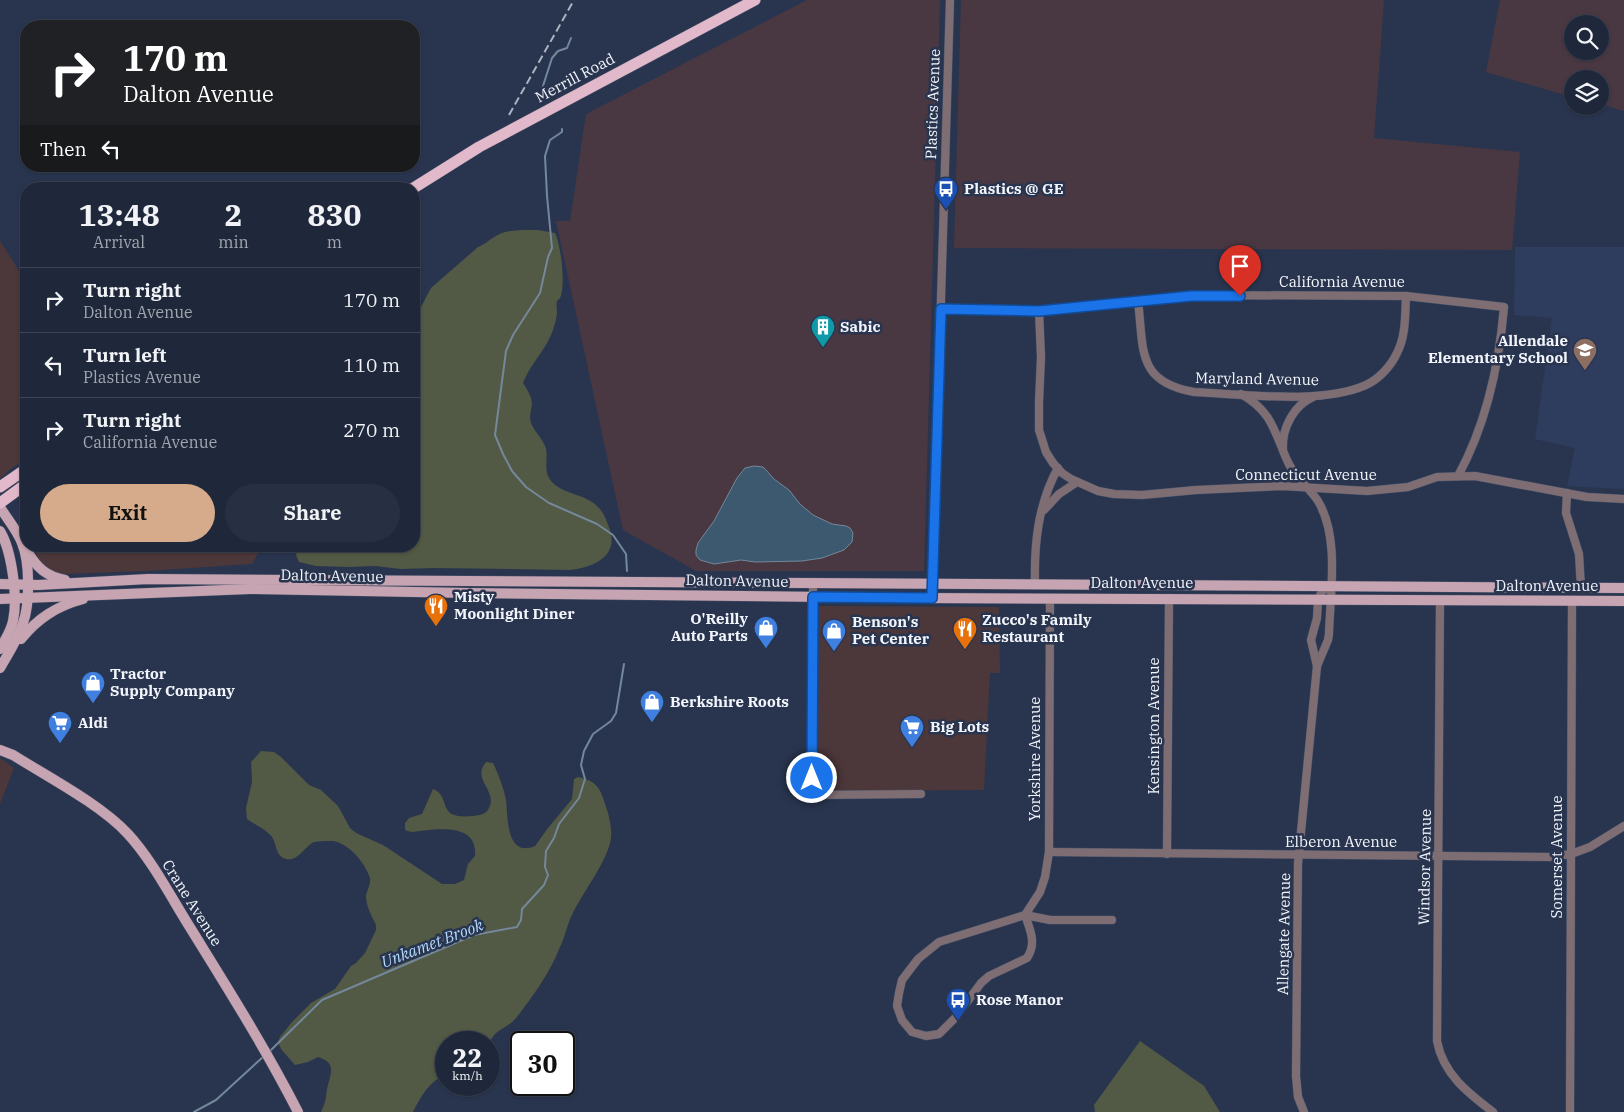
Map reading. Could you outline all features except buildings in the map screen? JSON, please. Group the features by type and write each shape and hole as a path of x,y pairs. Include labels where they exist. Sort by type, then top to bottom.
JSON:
{"highway":[{"name":"Merrill Road","path":"420,184 479,146 755,0"},
{"path":"0,487 20,473"},
{"path":"0,502 20,488"}],"main road":[{"path":"0,507 20,538"},
{"path":"0,530 10,556 14,598 13,623 0,649"},
{"path":"18,535 20,540"},
{"path":"1,666 26,616 27,584 25,552"},
{"path":"29,552 40,570 57,578 81,582"},
{"name":"Dalton Avenue","path":"0,584 38,585 148,580 231,585 813,583 1624,588"},
{"name":"Dalton Avenue","path":"0,599 100,595 231,585"},
{"name":"Dalton Avenue","path":"252,585 813,597 1624,602"},
{"path":"1,666 27,631 42,617 67,604 100,595"},
{"name":"Crane Avenue","path":"0,743 13,755 95,806 128,834 148,861 264,1049 298,1112"},
{"name":"Crane Avenue","path":"0,750 13,755"}],"street":[{"name":"Plastics Avenue","path":"932,598 950,0"},
{"name":"California Avenue","path":"941,309 1039,311 1191,296 1406,296 1504,307 1496,374 1487,409 1467,459 1458,476"},
{"name":"Maryland Avenue","path":"1138,302 1142,350 1148,367 1156,376 1177,390 1241,394 1318,395 1350,391 1368,384 1379,377 1389,366 1398,352 1401,342 1406,296"},
{"path":"1035,584 1034,560 1039,518 1052,479 1058,468 1046,452 1040,430 1038,402 1041,357 1039,311"},
{"name":"Allengate Avenue","path":"1241,394 1258,405 1268,416 1293,472 1317,500 1327,524 1331,548 1328,640 1317,666"},
{"path":"1284,452 1284,439 1291,418 1305,401 1318,395"},
{"name":"Connecticut Avenue","path":"1058,468 1077,482 1098,491 1114,494 1142,495 1282,486 1367,491 1408,486 1437,477 1476,476 1567,493 1624,499"},
{"path":"1039,518 1050,502 1077,482"},
{"path":"1567,493 1566,513 1580,554 1581,588"},
{"path":"813,583 812,795 921,794"},
{"path":"1318,600 1322,591 1331,586"},
{"name":"Yorkshire Avenue","path":"1025,915 1040,892 1045,878 1049,852 1050,598"},
{"name":"Kensington Avenue","path":"1167,854 1168,598"},
{"name":"Allengate Avenue","path":"1304,1112 1298,1097 1296,1076 1299,855 1317,666 1312,640 1318,600"},
{"name":"Windsor Avenue","path":"1440,600 1437,1029 1439,1052 1449,1072 1456,1080 1493,1112"},
{"name":"Somerset Avenue","path":"1570,1112 1572,601"},
{"name":"Elberon Avenue","path":"1049,852 1551,857 1571,854 1590,847 1624,826"},
{"path":"1025,915 1033,939 1031,952 1027,958 989,976 981,983 956,1017 939,1034 926,1036 912,1032 902,1020 897,1006 902,980 918,959 939,942 1025,915 1050,920 1112,920"}],"shaded area":[{"path":"807,0 940,0 924,571 696,571 623,530 556,221 570,221 586,114"},
{"path":"961,0 1384,0 1374,138 1520,152 1512,250 954,248"},
{"path":"1500,0 1624,0 1624,111 1609,107 1609,70 1564,70 1564,95 1486,72"},
{"path":"0,241 20,272 20,463 0,479"},
{"name":"Allendale Elementary School","path":"1515,247 1624,247 1624,489 1567,486 1575,448 1535,439 1552,318 1514,315"},
{"path":"763,467 813,515 832,524 850,528 853,533 852,542 844,550 822,558 802,561 755,562 741,560 714,564 700,560 696,555 698,543 714,521 737,478 745,468"},
{"path":"35,552 259,552 252,564 67,574 46,569"},
{"path":"818,606 999,607 1000,673 990,673 984,790 818,791"},
{"path":"0,758 14,768 0,804"}],"green space":[{"path":"518,230 538,230 555,233 561,256 563,275 562,292 557,301 555,325 547,343 523,383 532,401 531,423 545,446 547,453 546,468 552,482 558,487 593,503 603,514 611,535 609,552 604,558 589,566 570,570 401,569 375,566 316,566 299,562 296,555 297,552 420,552 420,309 431,288 478,247 502,233"},
{"path":"261,751 274,752 309,785 321,790 338,806 350,828 356,833 383,845 442,884 455,884 464,880 468,864 475,856 474,845 470,837 454,830 413,832 405,829 405,823 409,818 422,814 433,789 439,793 448,811 453,815 473,816 482,814 488,810 491,802 481,774 482,768 486,762 493,763 505,796 510,834 519,846 526,848 535,846 572,799 574,779 578,777 593,783 601,793 611,825 609,847 600,867 576,906 556,956 546,975 516,1018 499,1031 435,1031 435,1081 426,1090 413,1112 321,1112 331,1074 330,1066 318,1057 295,1065 281,1049 278,1042 280,1037 292,1022 311,1003 335,989 351,966 365,953 376,930 376,925 366,900 370,878 361,860 351,850 333,841 314,842 294,858 286,859 278,853 270,834 247,819 246,808 252,782 251,762"},
{"path":"1140,1041 1204,1086 1220,1112 1095,1112 1094,1105"}],"waterway":[{"name":"Unkamet Brook","path":"546,95 542,89 552,58 558,51 567,48 571,38"},
{"name":"Unkamet Brook","path":"562,129 562,132 550,140 545,156 552,248 548,257 540,293 513,335 506,351 495,435 512,471 526,487 549,503 597,524 613,535 626,554 627,571"},
{"name":"Unkamet Brook","path":"270,1051 322,1000 474,935 517,927 521,920 522,909 544,885 548,875 545,867 546,851 554,838 559,824 579,798 585,779 581,765 584,751 593,734 611,721 616,713 624,664"},
{"name":"Unkamet Brook","path":"194,1112 216,1100 264,1056"}],"railway":[{"path":"509,115 574,0"}],"place":[{"name":"Plastics @ GE","path":"946,210"},
{"name":"Sabic","path":"823,348"},
{"name":"Allendale Elementary School","path":"1585,371"},
{"name":"Misty Moonlight Diner","path":"436,627"},
{"name":"O'Reilly Auto Parts","path":"766,649"},
{"name":"Zucco's Family Restaurant","path":"965,650"},
{"name":"Benson's Pet Center","path":"834,652"},
{"name":"Tractor Supply Company","path":"93,704"},
{"name":"Berkshire Roots","path":"652,723"},
{"name":"Aldi","path":"60,744"},
{"name":"Big Lots","path":"912,748"},
{"name":"Rose Manor","path":"958,1021"}],"route":[{"path":"812,778 813,597 932,598 941,309 1039,311 1191,296 1240,296"}]}
